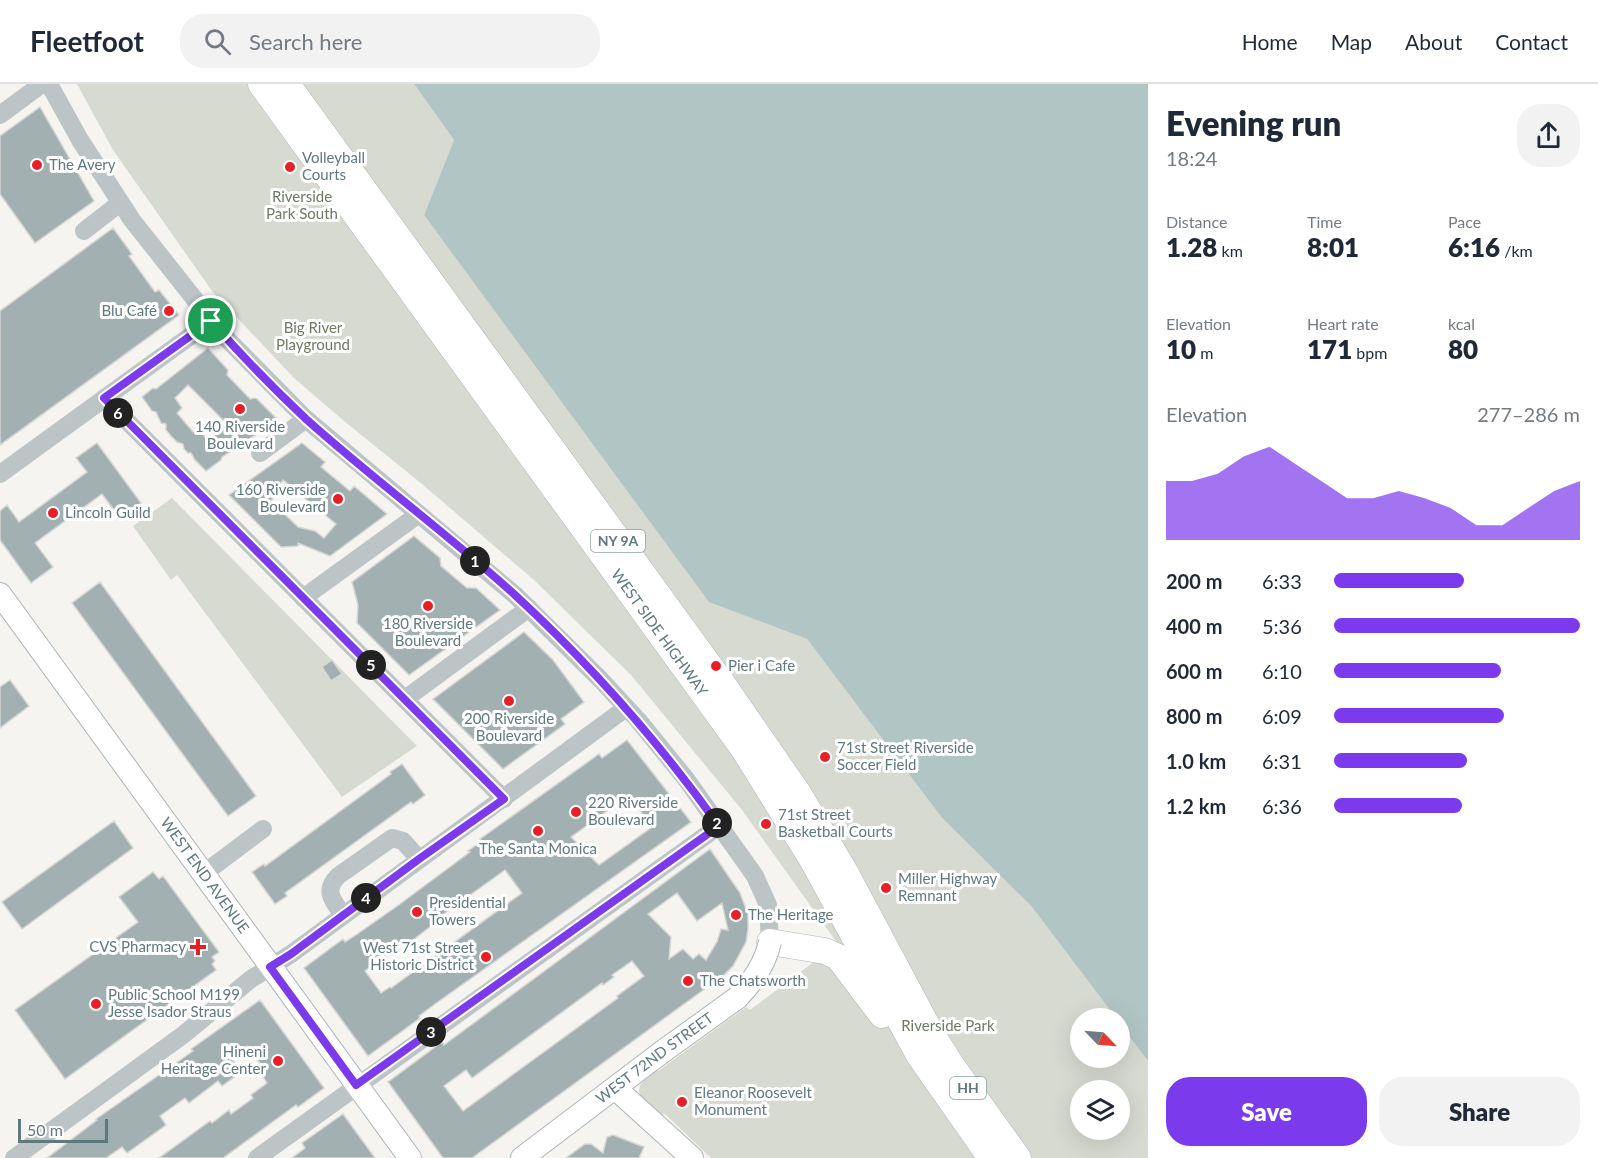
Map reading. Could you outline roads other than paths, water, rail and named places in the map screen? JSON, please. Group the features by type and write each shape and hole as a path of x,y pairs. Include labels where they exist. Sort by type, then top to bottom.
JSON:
{"highway":[{"name":"WEST SIDE HIGHWAY","path":"261,84 743,748 813,861 908,1026"},
{"name":"WEST SIDE HIGHWAY","path":"287,84 715,673 791,783 845,872 908,1026"},
{"path":"770,942 825,951 838,957 885,1019 908,1026"},
{"name":"HH","path":"908,1026 919,1055 991,1158"},
{"name":"HH","path":"908,1026 952,1066 1018,1158"}],"main road":[{"name":"WEST END AVENUE","path":"0,594 410,1158"},
{"name":"WEST 72ND STREET","path":"522,1158 737,998 755,978 770,942"},
{"path":"615,1088 692,1158"}],"street":[{"path":"0,115 42,84"},
{"path":"49,84 80,140 120,203 211,321 306,419 529,608 620,713 686,779 713,831 756,876 766,896 770,915 770,942"},
{"path":"84,231 120,203"},
{"path":"0,474 211,321"},
{"path":"104,398 504,799"},
{"path":"260,453 306,419"},
{"path":"303,598 419,514"},
{"path":"405,699 529,608"},
{"path":"14,1158 183,1035 270,967 291,954 620,713"},
{"path":"203,874 263,829"},
{"path":"256,1158 713,831"},
{"path":"343,915 329,892 332,882 338,876 392,838 403,841 419,859"}],"place":[{"name":"The Avery","path":"37,165"},
{"name":"Volleyball Courts","path":"290,167"},
{"name":"Blu Café","path":"169,311"},
{"name":"140 Riverside Boulevard","path":"240,409"},
{"name":"160 Riverside Boulevard","path":"338,499"},
{"name":"Lincoln Guild","path":"53,513"},
{"name":"180 Riverside Boulevard","path":"428,606"},
{"name":"Pier i Cafe","path":"716,666"},
{"name":"200 Riverside Boulevard","path":"509,701"},
{"name":"71st Street Riverside Soccer Field","path":"825,757"},
{"name":"220 Riverside Boulevard","path":"576,812"},
{"name":"71st Street Basketball Courts","path":"766,824"},
{"name":"The Santa Monica","path":"538,831"},
{"name":"Miller Highway Remnant","path":"886,888"},
{"name":"Presidential Towers","path":"417,912"},
{"name":"The Heritage","path":"736,915"},
{"name":"CVS Pharmacy","path":"198,947"},
{"name":"West 71st Street Historic District","path":"486,957"},
{"name":"The Chatsworth","path":"688,981"},
{"name":"Public School M199 Jesse Isador Straus","path":"96,1004"},
{"name":"Hineni Heritage Center","path":"278,1061"},
{"name":"Eleanor Roosevelt Monument","path":"682,1102"}],"park label":[{"name":"Riverside Park South","path":"302,206"},
{"name":"Big River Playground","path":"313,336"},
{"name":"Riverside Park","path":"948,1026"}]}
